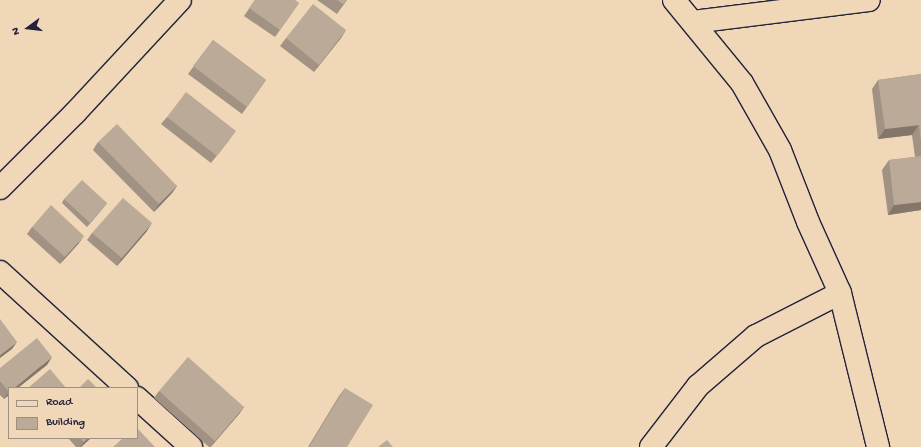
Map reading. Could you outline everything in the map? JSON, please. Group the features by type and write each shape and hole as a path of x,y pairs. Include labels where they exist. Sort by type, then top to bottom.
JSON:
{"street":[{"path":"0,188 91,96 180,0"},
{"path":"674,0 742,83 780,150 808,222 840,292 878,447"},
{"path":"693,22 869,0"},
{"path":"0,272 125,387"},
{"path":"651,447 698,386 756,336 840,292"},
{"path":"138,399 191,447"}],"building":[{"path":"255,0 295,0 299,3 280,30 249,8"},
{"path":"337,0 347,0 343,4"},
{"path":"313,4 346,30 319,65 286,38"},
{"path":"213,40 266,80 247,107 193,66"},
{"path":"921,74 921,142 919,125 885,129 878,80"},
{"path":"186,92 236,131 217,156 167,117"},
{"path":"117,124 177,186 159,204 98,142"},
{"path":"921,156 921,202 894,205 889,160"},
{"path":"82,180 107,203 90,223 64,199"},
{"path":"123,198 152,223 122,258 92,233"},
{"path":"51,205 84,236 65,257 32,227"},
{"path":"0,319 17,342 0,355"},
{"path":"37,338 52,357 15,387 8,387 8,391 0,381 0,368"},
{"path":"188,357 244,407 215,441 159,391"},
{"path":"50,369 65,387 29,387"},
{"path":"88,379 96,387 80,387"},
{"path":"345,388 373,405 347,447 309,447"},
{"path":"138,429 155,447 113,447 122,439 138,439"},
{"path":"387,440 393,447 378,447"}]}
